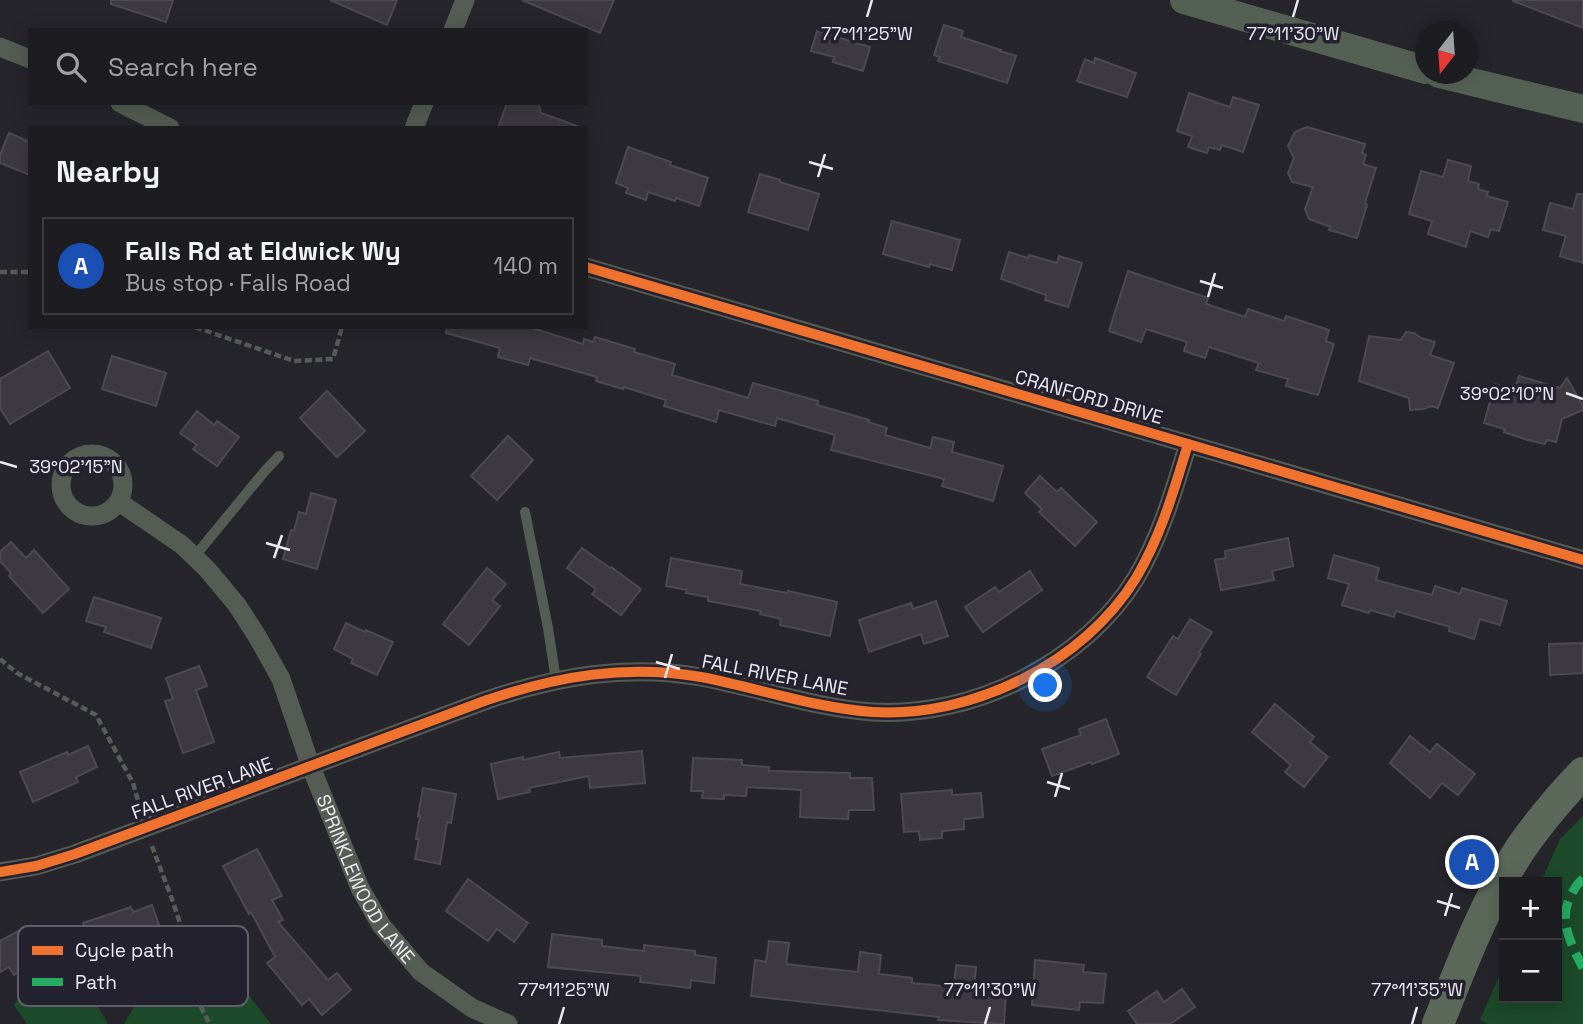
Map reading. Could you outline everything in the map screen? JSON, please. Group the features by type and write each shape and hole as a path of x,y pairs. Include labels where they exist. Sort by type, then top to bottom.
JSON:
{"main road":[{"path":"1438,1024 1472,940 1508,869 1536,828 1583,773"}],"street":[{"path":"454,28 465,0"},
{"path":"1184,0 1218,5 1415,67"},
{"path":"0,47 28,58"},
{"path":"1478,84 1583,110"},
{"path":"124,105 166,126"},
{"path":"415,126 423,105"},
{"name":"CRANFORD DRIVE","path":"588,268 1583,560"},
{"name":"FALL RIVER LANE","path":"0,872 36,866 75,854 487,700 520,689 587,674 641,671 699,677 873,712 912,711 951,705 993,692 1023,678 1074,646 1114,607 1135,579 1151,548 1169,506 1188,444"},
{"name":"SPRINKLEWOOD LANE","path":"118,502 195,556 237,605 281,679 311,767 360,888 381,925 421,972 472,1008 508,1024"}],"lane":[{"path":"195,556 278,456"},
{"path":"525,512 556,680"}],"path":[{"path":"0,272 28,272"},
{"path":"201,329 294,361 333,359 341,329"},
{"path":"0,659 17,673 96,715 133,783 181,926"},
{"path":"199,1006 210,1024"}],"green space":[{"path":"1583,816 1583,1024 1487,1024 1480,1020 1499,976 1499,1003 1562,1003 1562,877 1543,877 1560,839"},
{"path":"248,994 271,1024 124,1024 135,1006 248,1006"},
{"path":"18,999 18,1006 97,1006 108,1024 27,1024 14,1005"}],"building":[{"path":"111,0 173,0 166,22 111,4"},
{"path":"330,0 397,0 387,25"},
{"path":"522,0 614,0 600,33"},
{"path":"1583,0 1583,28 1513,1"},
{"path":"944,25 963,31 961,37 1016,56 1007,83 938,61 940,57 934,55"},
{"path":"817,31 870,47 863,71 833,62 834,57 811,51"},
{"path":"1095,58 1136,73 1127,97 1077,81 1085,59 1094,63"},
{"path":"1189,93 1230,107 1233,97 1259,105 1243,152 1222,145 1220,150 1209,147 1207,153 1188,147 1192,136 1177,131"},
{"path":"506,105 539,105 541,113 577,126 499,126"},
{"path":"1307,127 1365,144 1363,164 1376,168 1357,238 1329,230 1331,227 1309,219 1305,209 1313,187 1292,182 1288,173 1294,158 1288,146 1295,132"},
{"path":"9,133 28,141 28,174 0,163 0,155"},
{"path":"628,147 708,178 699,206 648,192 646,200 626,193 628,188 616,183"},
{"path":"1448,160 1471,166 1468,181 1479,184 1478,189 1488,192 1487,196 1508,202 1499,231 1491,229 1488,237 1470,231 1466,247 1428,234 1432,221 1409,214 1421,171 1443,177"},
{"path":"760,174 819,194 808,230 748,212"},
{"path":"1577,194 1583,194 1583,263 1560,256 1566,236 1543,230 1550,203 1573,209"},
{"path":"892,221 960,240 952,270 930,264 929,267 883,254"},
{"path":"1009,252 1057,263 1059,256 1082,263 1068,307 1045,300 1046,295 1001,279"},
{"path":"1128,271 1208,298 1206,304 1245,317 1248,309 1284,321 1286,316 1329,330 1326,341 1334,344 1318,395 1286,386 1288,379 1256,370 1259,363 1209,347 1205,358 1184,351 1187,342 1146,329 1141,342 1109,331"},
{"path":"447,329 535,329 583,344 584,339 593,342 595,337 675,364 672,375 748,398 753,383 818,401 817,405 869,420 868,422 887,428 885,435 930,448 933,437 954,442 952,452 1003,466 993,501 942,486 944,479 831,450 835,435 777,418 775,426 719,410 716,422 664,406 666,400 596,381 597,377 530,358 528,365 498,357 500,348 446,333"},
{"path":"1406,332 1435,342 1430,355 1454,363 1438,408 1431,406 1410,410 1409,398 1359,381 1369,336 1401,340"},
{"path":"48,351 70,388 10,424 0,408 0,379"},
{"path":"112,356 166,373 156,406 102,389"},
{"path":"1519,376 1560,388 1567,378 1583,406 1583,410 1562,419 1556,442 1547,440 1545,444 1528,440 1484,423 1495,384 1514,391"},
{"path":"327,391 365,431 337,457 300,418"},
{"path":"197,411 214,425 217,421 239,437 217,466 193,449 197,445 180,433"},
{"path":"508,436 533,460 497,500 471,476"},
{"path":"1040,476 1057,492 1061,488 1097,522 1075,546 1039,512 1042,509 1025,493"},
{"path":"311,493 336,500 317,569 283,559 291,530 294,531 299,512 306,514"},
{"path":"1288,538 1293,566 1272,571 1274,580 1221,590 1215,560 1226,558 1225,551"},
{"path":"11,542 26,558 34,550 69,589 43,613 9,576 11,573 0,561 0,552"},
{"path":"582,548 641,589 621,615 592,594 596,589 567,568"},
{"path":"1334,555 1379,568 1376,580 1432,595 1435,586 1460,594 1462,588 1507,601 1500,625 1480,619 1474,639 1449,631 1450,627 1396,611 1394,617 1342,605 1349,584 1328,578"},
{"path":"671,558 742,571 740,584 837,602 830,636 780,625 781,619 760,614 761,611 708,601 708,597 666,586"},
{"path":"487,568 506,584 492,600 500,606 469,645 443,624"},
{"path":"1030,571 1042,590 983,632 965,607 995,587 999,592"},
{"path":"94,597 161,618 151,648 104,632 106,627 86,621"},
{"path":"936,601 948,636 924,644 921,634 869,652 859,620 911,603 913,609"},
{"path":"1190,619 1212,632 1176,695 1147,677 1173,636 1178,639"},
{"path":"346,623 393,642 377,675 351,663 353,659 334,649"},
{"path":"1583,643 1583,673 1550,675 1549,644"},
{"path":"199,666 207,686 196,690 214,742 183,753 165,701 173,699 166,678"},
{"path":"1275,704 1314,737 1310,742 1328,757 1304,787 1285,772 1291,765 1252,732"},
{"path":"1106,719 1119,754 1052,776 1042,749 1081,735 1079,729"},
{"path":"1410,736 1430,752 1437,744 1475,774 1458,795 1442,783 1430,798 1390,763"},
{"path":"88,746 97,767 76,777 78,782 33,802 20,772"},
{"path":"642,751 645,783 590,788 589,776 529,788 530,792 498,799 491,764 559,752 560,758"},
{"path":"693,758 742,760 742,765 769,767 769,771 850,773 850,778 872,778 874,810 849,810 848,819 800,817 801,790 747,787 746,796 702,798 703,791 691,791"},
{"path":"423,788 456,794 451,823 447,822 440,864 415,859"},
{"path":"952,790 952,795 981,793 983,817 964,819 964,829 942,831 942,838 920,840 919,831 904,832 901,794"},
{"path":"257,849 282,896 272,900 283,920 278,922 328,980 337,973 351,990 322,1015 309,999 302,1005 267,963 275,957 223,866"},
{"path":"468,879 528,923 514,942 497,929 488,941 446,911"},
{"path":"152,905 159,926 84,926 83,923 131,907 133,912"},
{"path":"18,931 18,973 14,975 9,967 0,972 0,941"},
{"path":"552,934 602,940 602,946 644,951 644,945 695,951 695,955 716,958 714,983 691,980 690,988 640,982 641,976 548,967"},
{"path":"769,941 789,943 786,964 858,972 860,952 881,955 879,974 912,978 912,983 954,987 956,965 976,967 974,988 1006,990 1004,1024 938,1020 939,1017 751,996 755,960 766,962"},
{"path":"1035,960 1084,965 1083,972 1106,974 1103,1003 1080,1002 1079,1010 1032,1005"},
{"path":"1182,989 1195,1007 1170,1024 1137,1024 1128,1011 1157,991 1164,1002"}],"marked path":[{"path":"1583,879 1570,897 1565,915 1568,933 1583,968"}],"cycle path":[{"path":"588,268 1583,560"},
{"path":"0,872 36,866 75,854 487,700 566,679 619,672 673,673 722,681 830,706 873,712 949,706 986,695 1022,679 1056,659 1087,636 1114,608 1136,578 1153,546 1188,444"}],"place":[{"name":"Falls Rd at Eldwick Wy","path":"1472,862"}]}
